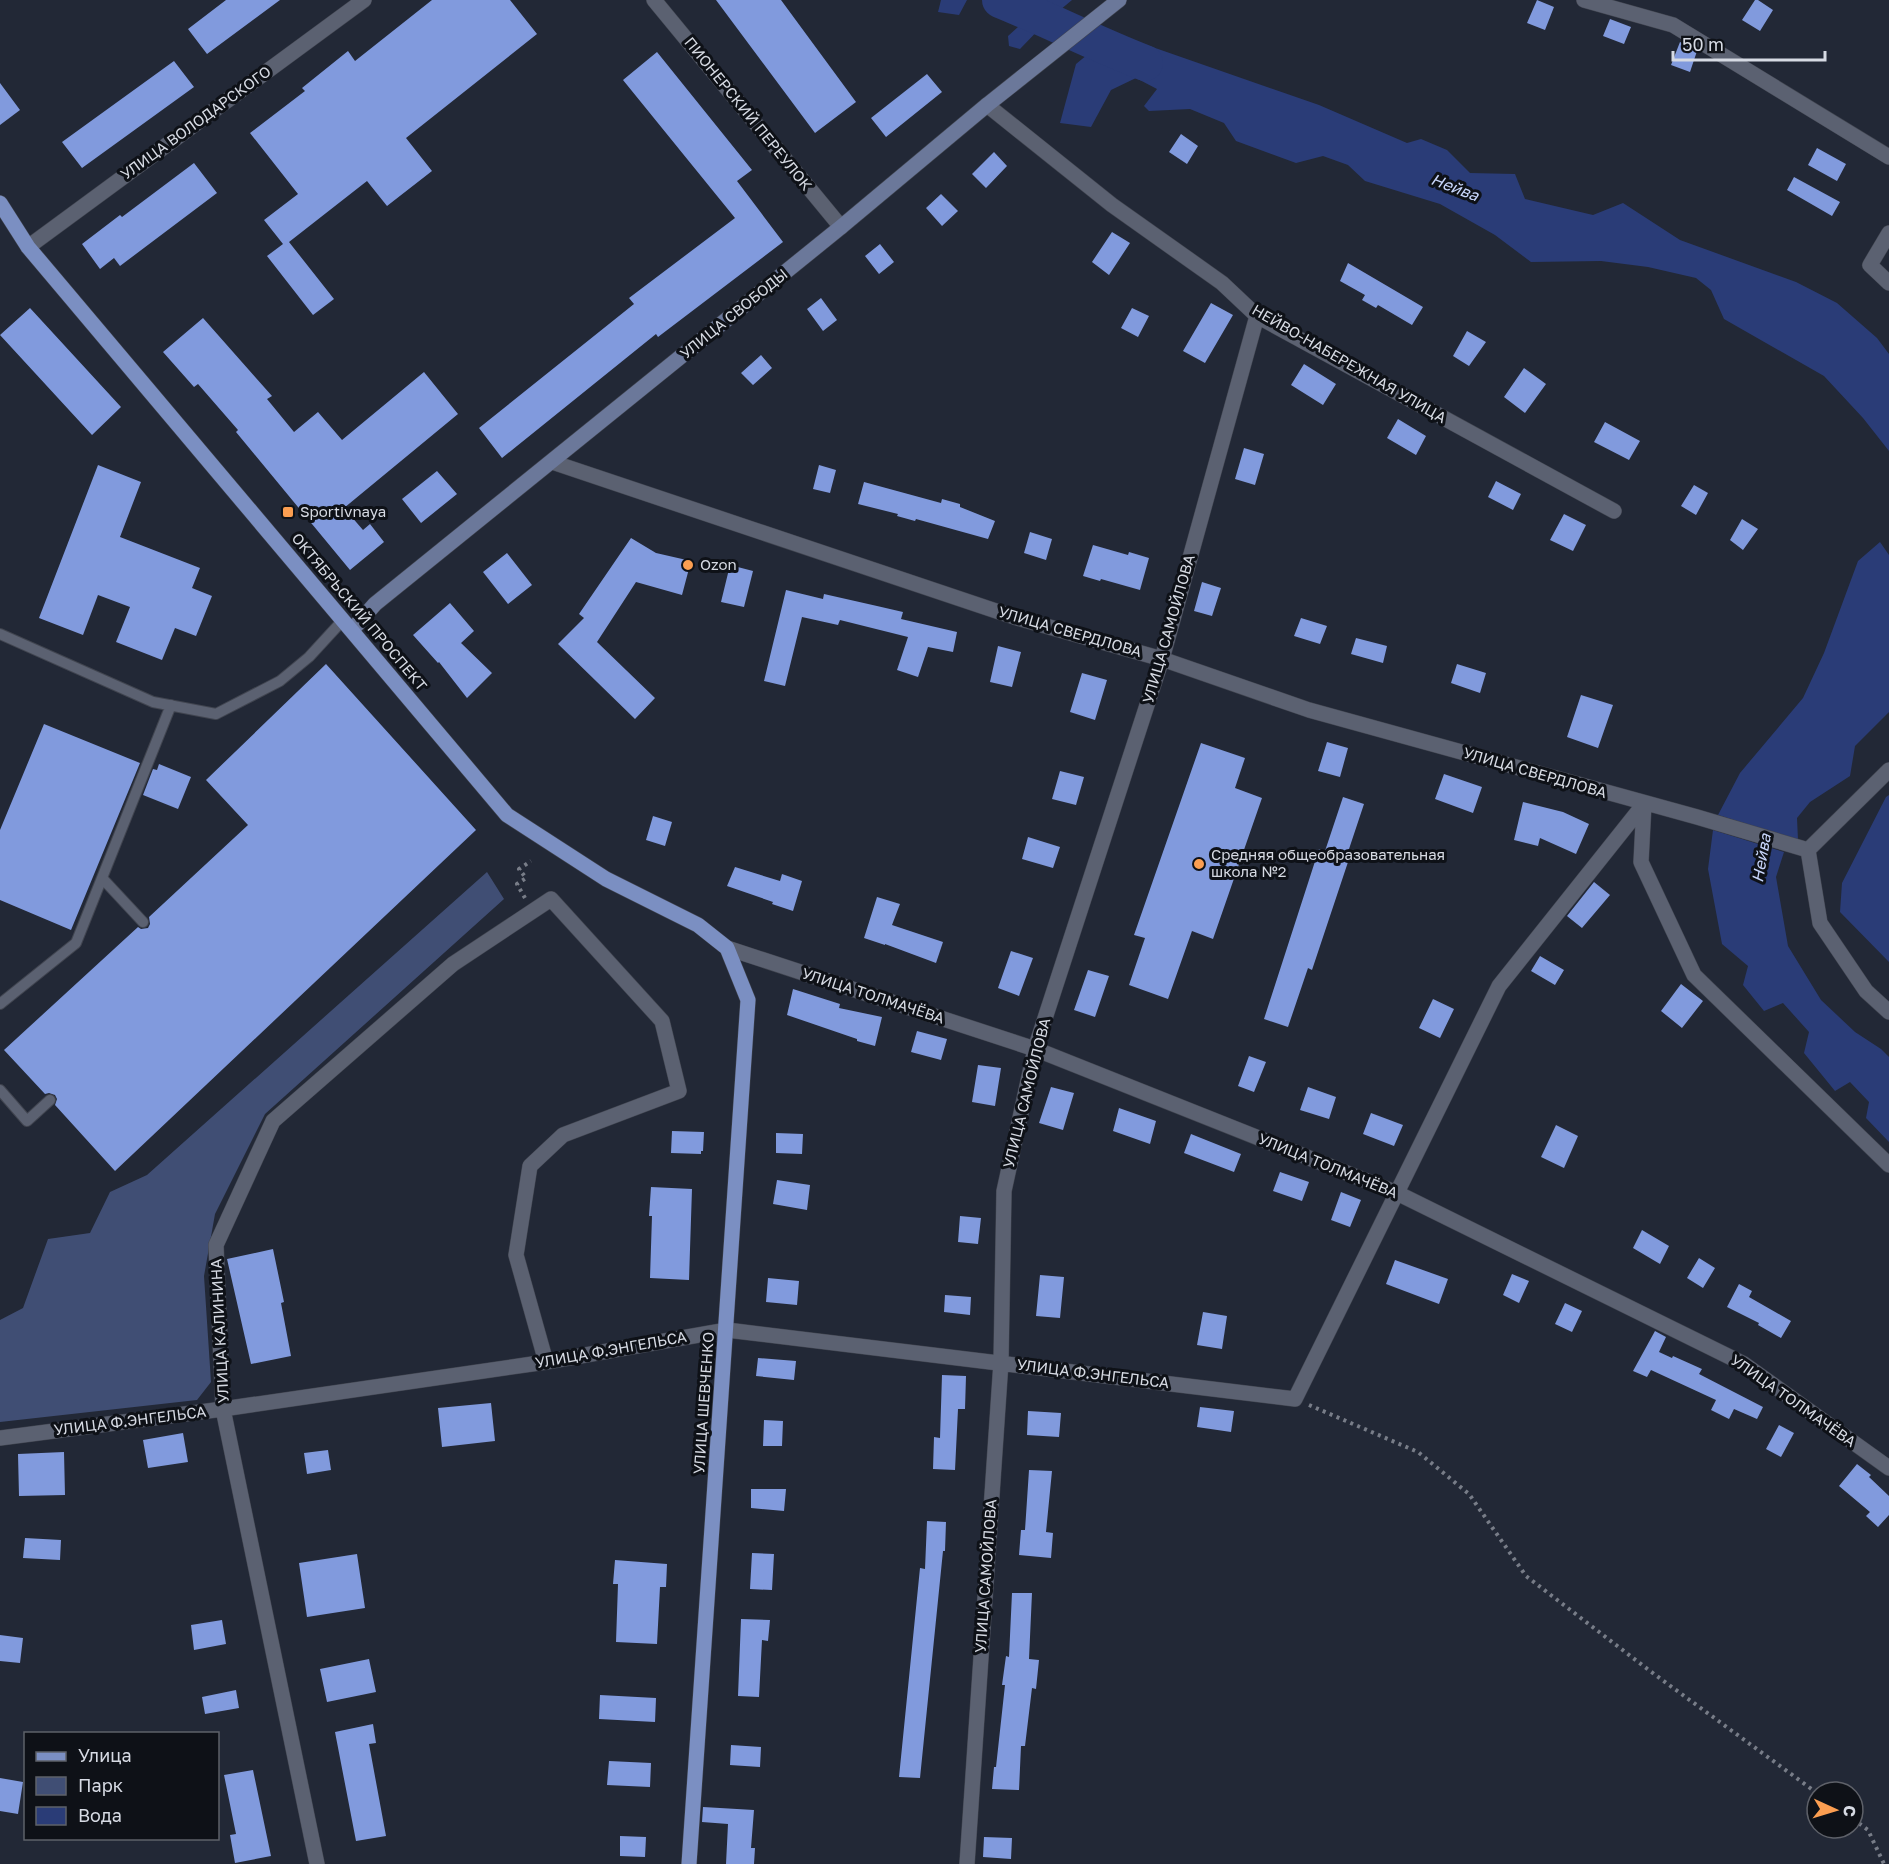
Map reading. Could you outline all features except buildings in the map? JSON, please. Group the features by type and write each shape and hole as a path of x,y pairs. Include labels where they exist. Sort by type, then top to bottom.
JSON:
{"main road":[{"name":"УЛИЦА СВОБОДЫ","path":"347,625 552,462 841,228 987,105 1119,0"},
{"name":"ОКТЯБРЬСКИЙ ПРОСПЕКТ","path":"0,203 27,247 507,815 606,879 698,925 727,948"},
{"name":"УЛИЦА ШЕВЧЕНКО","path":"689,1864 748,1000 727,948"}],"street":[{"name":"УЛИЦА ВОЛОДАРСКОГО","path":"27,247 364,0"},
{"name":"ПИОНЕРСКИЙ ПЕРЕУЛОК","path":"654,0 841,228"},
{"path":"1584,0 1673,25 1889,157"},
{"name":"НЕЙВО-НАБЕРЕЖНАЯ УЛИЦА","path":"987,105 1112,205 1222,283 1257,316 1614,512"},
{"path":"1889,233 1870,265 1889,283"},
{"name":"УЛИЦА САМОЙЛОВА","path":"967,1864 1001,1362 1004,1191 1035,1049 1162,659 1257,316"},
{"name":"УЛИЦА СВЕРДЛОВА","path":"552,462 1014,617 1162,659 1308,710 1697,817 1808,850"},
{"path":"1889,770 1808,850 1820,923 1866,991 1889,1012"},
{"path":"1644,804 1641,862 1694,975 1889,1165"},
{"path":"1295,1398 1499,986 1644,804"},
{"name":"УЛИЦА КАЛИНИНА","path":"317,1864 223,1409 216,1245 273,1121 453,964 551,899 662,1021 679,1091 563,1135 530,1166 516,1255 546,1362"},
{"name":"УЛИЦА ТОЛМАЧЁВА","path":"727,948 1035,1049 1397,1194 1744,1364 1889,1468"},
{"name":"УЛИЦА Ф.ЭНГЕЛЬСА","path":"0,1438 223,1409 546,1362 727,1330 1295,1398"}],"lane":[{"path":"0,634 153,702 216,714 280,681 347,625"},
{"path":"0,1004 76,943 171,705"},
{"path":"102,878 143,922"},
{"path":"0,1090 27,1120 50,1100"}],"path":[{"path":"521,919 512,907 526,897 517,884 526,878 519,869 531,861"},
{"path":"1295,1398 1418,1452 1469,1494 1526,1576 1650,1671 1805,1784"},
{"path":"1865,1828 1884,1864"}],"green space":[{"path":"487,872 504,899 265,1114 215,1214 204,1276 211,1382 197,1400 0,1422 0,1320 23,1308 48,1239 90,1233 110,1192 147,1175"}],"water":[{"path":"941,0 967,0 959,15 938,12"},
{"path":"988,0 1072,0 1048,20 1020,49 1009,46 1008,36 1028,18"},
{"path":"1118,35 1319,105 1407,143 1421,139 1447,150 1470,173 1515,174 1525,199 1593,215 1623,203 1680,240 1796,282 1837,303 1877,338 1889,354 1889,451 1863,418 1824,376 1724,319 1711,290 1696,278 1648,267 1601,261 1531,262 1495,235 1440,204 1365,181 1348,165 1323,156 1296,163 1236,141 1224,123 1190,109 1149,111 1144,106 1157,89 1136,78 1111,90 1091,127 1060,123 1076,64 1099,45"},
{"path":"1880,542 1889,555 1889,712 1855,746 1850,776 1810,802 1797,818 1798,840 1718,815 1740,773 1803,698 1824,653 1858,561"},
{"path":"1889,795 1889,962 1840,912 1842,883"},
{"path":"1713,830 1784,852 1776,877 1788,946 1821,1000 1855,1032 1889,1057 1889,1142 1866,1118 1869,1102 1850,1082 1835,1091 1804,1053 1809,1032 1783,1003 1764,1011 1743,985 1748,966 1722,944 1708,869"}],"waterway":[{"name":"Нейва","path":"1000,0 1145,63"}],"place":[{"name":"Sportivnaya","path":"288,512"},
{"name":"Ozon","path":"688,565"},
{"name":"Средняя общеобразовательная школа №2","path":"1199,864"}]}
